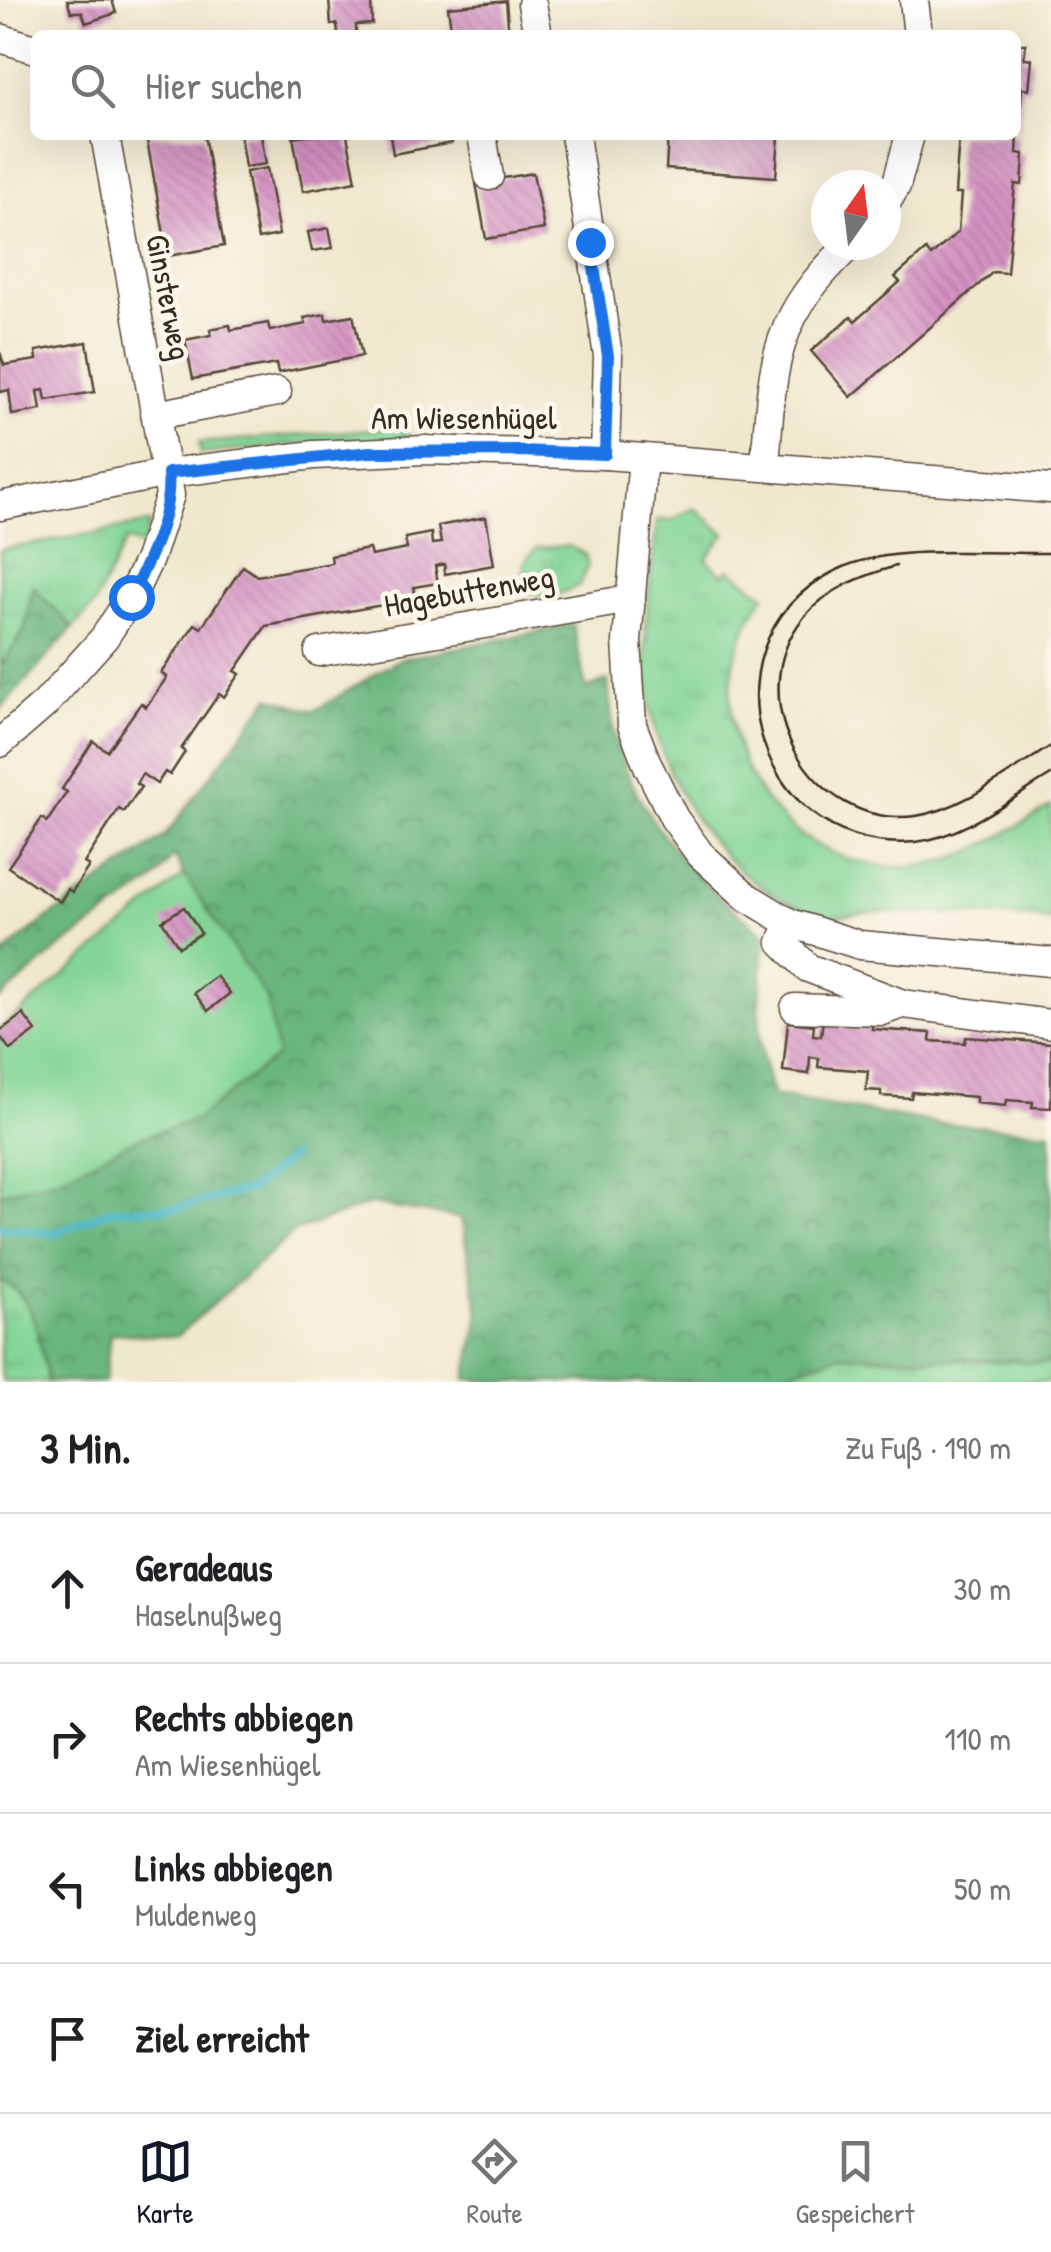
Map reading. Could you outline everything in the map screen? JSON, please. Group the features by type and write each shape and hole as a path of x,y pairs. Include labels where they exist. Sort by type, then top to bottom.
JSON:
{"street":[{"path":"914,0 917,30"},
{"path":"532,4 537,30"},
{"path":"0,38 30,47"},
{"name":"Ginsterweg","path":"0,743 76,672 104,638 131,597 170,494 106,140"},
{"path":"483,140 490,176"},
{"path":"576,140 608,356 605,454"},
{"path":"900,170 909,140"},
{"path":"766,466 777,352 786,324 812,284 835,260"},
{"path":"156,415 278,392"},
{"name":"Am Wiesenhügel","path":"0,506 168,473 370,452 605,454 1051,489"},
{"path":"643,458 626,641 632,725 674,818 700,854 747,897 790,923 860,945 1051,962"},
{"name":"Hagebuttenweg","path":"319,652 631,599"},
{"path":"790,923 782,942 808,968 903,1004 1051,1024"},
{"path":"795,1008 882,1011 903,1004"}],"green space":[{"path":"399,427 414,440 310,443 201,454 199,443"},
{"path":"695,508 725,534 706,559 723,575 729,569 765,595 741,640 731,686 735,732 750,775 776,812 811,842 855,861 905,867 963,855 1051,806 1051,920 876,912 823,915 786,902 725,855 679,791 652,717 646,679 646,620 657,520 672,520"},
{"path":"150,523 143,546 126,540 94,605 73,628 33,588 24,631 0,667 0,550"},
{"path":"569,546 585,554 588,565 580,585 550,598 526,591 521,581 525,561 537,548"},
{"path":"33,587 73,628 0,710 0,667 24,631"},
{"path":"573,625 586,689 608,680 616,742 640,799 656,825 695,874 766,934 760,1037 774,1096 935,1123 1051,1132 1051,1363 840,1355 756,1382 466,1379 479,1314 461,1218 369,1204 294,1232 176,1337 110,1333 105,1382 48,1382 29,1310 22,1297 0,1280 0,1193 57,1179 134,1140 197,1119 267,999 174,855 155,880 56,951 0,999 0,957 34,928 165,836 270,697 314,711 400,659"},
{"path":"184,875 267,999 277,1056 197,1119 134,1140 57,1179 0,1193 0,1029"},
{"path":"0,1280 22,1297 29,1310 48,1382 3,1382"},
{"path":"840,1355 1051,1363 1051,1382 756,1382"}],"building":[{"path":"67,0 112,0 116,13 86,23 82,12 71,12"},
{"path":"329,0 371,0 372,24 356,25 356,30 338,30 337,24 331,25"},
{"path":"506,1 509,30 451,30 448,7"},
{"path":"1021,44 1026,44 1024,58 1032,59 1029,89 1022,88 1021,102"},
{"path":"147,140 205,140 224,246 168,256"},
{"path":"241,140 262,140 266,164 245,167"},
{"path":"294,140 348,140 356,181 303,191"},
{"path":"391,140 452,143 393,154"},
{"path":"668,140 779,140 776,177 666,169"},
{"path":"959,140 1018,140 1017,153 1024,154 1022,185 1015,184 1007,273 993,272 851,397 811,351 851,317 855,321 900,282 895,277 926,250 931,256 958,232 961,194 955,194"},
{"path":"267,168 279,235 258,239 246,172"},
{"path":"533,173 544,229 486,239 476,183"},
{"path":"329,228 333,248 312,251 308,232"},
{"path":"325,314 326,320 353,315 362,356 278,373 276,364 193,379 185,340 211,335 210,329 230,325 231,330 268,323 270,331 306,324 304,318"},
{"path":"87,342 95,392 46,400 44,390 38,391 41,410 12,415 9,390 0,392 0,352 4,365 37,360 36,351"},
{"path":"486,517 494,565 445,574 444,564 435,566 438,583 414,587 416,599 266,626 235,671 240,674 224,697 219,694 181,749 185,752 170,775 165,772 157,784 142,774 136,784 141,787 124,812 119,809 84,863 89,866 72,892 68,889 60,902 8,867 42,818 47,822 67,792 62,789 93,741 107,751 141,703 146,707 167,677 161,673 195,624 201,628 243,566 257,576 332,563 331,556 369,549 371,556 407,549 405,538 431,533 432,544 441,543 438,526"},
{"path":"184,907 201,933 179,947 162,921"},
{"path":"216,976 230,993 208,1011 194,993"},
{"path":"23,1014 36,1031 10,1050 0,1031"},
{"path":"823,1019 872,1023 872,1029 931,1033 930,1041 965,1043 966,1037 1051,1043 1051,1108 1032,1107 1033,1102 1007,1100 1006,1106 976,1103 976,1097 912,1092 911,1098 881,1096 881,1091 866,1090 868,1071 818,1067 819,1058 810,1057 809,1074 783,1071 788,1022 814,1025 813,1035 821,1036"}],"waterway":[{"path":"0,1227 54,1234 110,1210 177,1208 252,1189 292,1156"}],"tram line":[{"path":"1051,553 919,553 867,559 846,566 798,597 768,638 756,685 761,733 780,778 813,814 859,837 915,842 933,839 986,816 1051,775"},
{"path":"896,566 858,579 823,599 804,617 785,650 779,685 783,720 796,753 817,781 845,802 879,815 916,816 952,806 1051,746"}],"route":[{"path":"131,597 164,515 170,494 168,473 370,452 605,454 608,356 590,242"}]}
